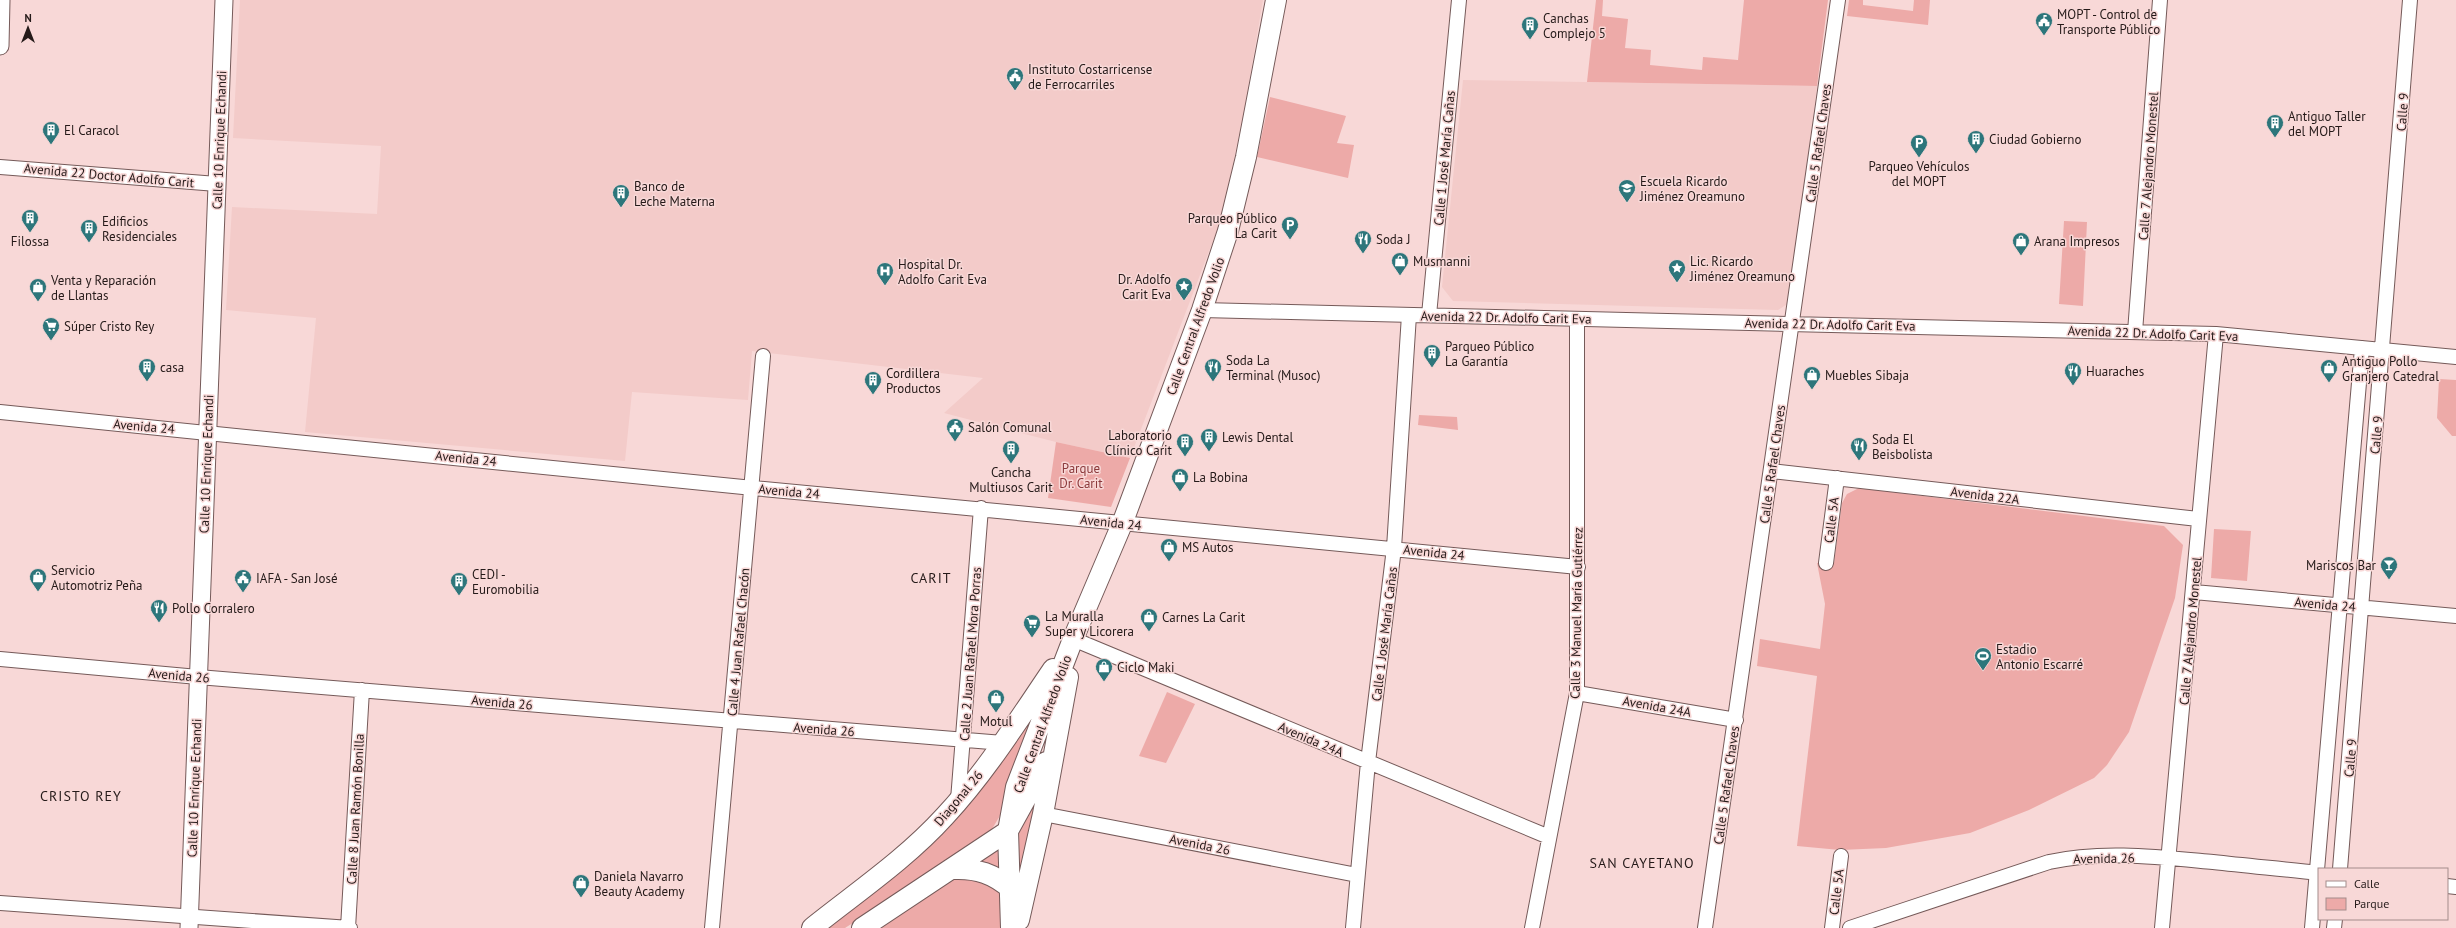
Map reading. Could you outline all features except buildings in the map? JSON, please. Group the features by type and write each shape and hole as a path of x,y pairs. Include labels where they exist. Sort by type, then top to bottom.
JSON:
{"main road":[{"name":"Calle Central Alfredo Volio","path":"1011,928 1011,889 1008,831 1016,787 1073,639 1122,524 1202,310 1228,231 1246,157 1276,0"},
{"name":"Calle Central Alfredo Volio","path":"1017,928 1043,814 1055,743 1066,693 1073,639"},
{"name":"Diagonal 26","path":"812,928 909,851 945,816 1003,743 1073,639"},
{"path":"862,928 954,869 1008,831 1035,783 1055,743"},
{"path":"954,869 966,868 991,874 1011,889"}],"street":[{"path":"0,46 1,0"},
{"name":"Calle 10 Enrique Echandi","path":"189,922 224,0"},
{"name":"Calle 1 José María Cañas","path":"1429,315 1459,0"},
{"name":"Calle 5 Rafael Chaves","path":"1705,928 1772,471 1838,0"},
{"name":"Calle 7 Alejandro Monestel","path":"2135,332 2160,0"},
{"name":"Calle 9","path":"2340,868 2410,0"},
{"name":"Avenida 22 Doctor Adolfo Carit","path":"0,166 217,184"},
{"name":"Avenida 22 Dr. Adolfo Carit Eva","path":"1202,310 2216,334 2456,357"},
{"name":"Calle 1 José María Cañas","path":"1352,928 1368,762 1394,548 1409,315"},
{"name":"Calle 3 Manuel María Gutiérrez","path":"1532,928 1577,693 1577,319"},
{"name":"Calle 7 Alejandro Monestel","path":"2162,928 2194,592 2198,519 2216,334"},
{"name":"Calle 9","path":"2318,868 2362,348"},
{"name":"Calle 4 Juan Rafael Chacón","path":"712,928 763,356"},
{"name":"Avenida 24","path":"0,412 752,488 981,508 1122,524 1394,548 1578,567"},
{"name":"Avenida 22A","path":"1772,471 2198,519"},
{"name":"Calle 5A","path":"1826,563 1837,478"},
{"name":"Calle 2 Juan Rafael Mora Porras","path":"958,800 964,740 981,508"},
{"name":"Avenida 24","path":"2194,592 2456,616"},
{"name":"Avenida 24A","path":"1073,639 1549,837"},
{"name":"Avenida 26","path":"0,659 731,722 1003,743"},
{"name":"Calle 8 Juan Ramón Bonilla","path":"349,928 362,690"},
{"name":"Avenida 24A","path":"1577,693 1736,720"},
{"name":"Avenida 26","path":"1043,814 1357,875"},
{"name":"Calle 5A","path":"1832,928 1841,856"},
{"name":"Avenida 26","path":"1850,928 2063,859 2090,856 2169,858 2318,873"},
{"name":"Calle 9","path":"2312,928 2318,873"},
{"path":"0,903 189,922 349,928"}],"shaded area":[{"path":"240,0 1263,0 1244,112 1221,220 1130,458 1056,442 944,413 983,378 752,351 748,400 632,392 625,461 305,432 316,318 226,310 232,207 377,214 381,146 233,138"},
{"name":"Escuela Ricardo Jiménez Oreamuno","path":"1463,80 1817,86 1789,303 1778,310 1453,301 1442,287"}],"green space":[{"path":"1596,0 1603,0 1602,16 1628,19 1625,48 1651,50 1650,65 1702,70 1703,57 1738,60 1744,0 1828,0 1817,86 1587,82"},
{"path":"1849,0 1863,0 1863,5 1913,11 1914,0 1930,0 1928,25 1847,16"},
{"path":"1270,97 1346,116 1337,143 1354,145 1348,178 1257,157"},
{"path":"2064,221 2087,222 2083,306 2059,304"},
{"path":"2439,379 2456,380 2456,436 2452,436 2437,418"},
{"path":"1419,415 1457,417 1458,430 1418,425"},
{"name":"Parque Dr. Carit","path":"1056,442 1130,458 1111,507 1048,498"},
{"name":"Estadio Antonio Escarré","path":"1859,488 2164,526 2183,545 2175,598 2129,732 2107,765 2094,778 2029,810 1970,833 1886,848 1840,850 1797,846 1817,676 1757,666 1760,639 1820,649 1825,604 1817,563 1834,563 1842,503 1847,494"},
{"path":"2214,529 2251,531 2247,581 2211,578"},
{"path":"1058,673 1001,814 992,829 977,842 845,928 827,928 930,841"},
{"path":"1167,692 1195,704 1166,763 1139,756"},
{"path":"1040,785 1015,922 1015,824"},
{"path":"1003,843 1008,873 977,861"},
{"path":"972,875 1003,889 1001,928 881,928 951,880"}],"place":[{"name":"MOPT - Control de Transporte Público","path":"2044,36"},
{"name":"Canchas Complejo 5","path":"1530,40"},
{"name":"Instituto Costarricense de Ferrocarriles","path":"1015,91"},
{"name":"Antiguo Taller del MOPT","path":"2275,138"},
{"name":"El Caracol","path":"51,145"},
{"name":"Ciudad Gobierno","path":"1976,154"},
{"name":"Parqueo Vehículos del MOPT","path":"1919,158"},
{"name":"Escuela Ricardo Jiménez Oreamuno","path":"1627,203"},
{"name":"Banco de Leche Materna","path":"621,208"},
{"name":"Filossa","path":"30,233"},
{"name":"Parqueo Público La Carit","path":"1290,240"},
{"name":"Edificios Residenciales","path":"89,243"},
{"name":"Soda J","path":"1363,254"},
{"name":"Arana Impresos","path":"2021,256"},
{"name":"Musmanni","path":"1400,276"},
{"name":"Lic. Ricardo Jiménez Oreamuno","path":"1677,283"},
{"name":"Hospital Dr. Adolfo Carit Eva","path":"885,286"},
{"name":"Dr. Adolfo Carit Eva","path":"1184,301"},
{"name":"Venta y Reparación de Llantas","path":"38,302"},
{"name":"Súper Cristo Rey","path":"51,341"},
{"name":"Parqueo Público La Garantía","path":"1432,368"},
{"name":"casa","path":"147,382"},
{"name":"Soda La Terminal (Musoc)","path":"1213,382"},
{"name":"Antiguo Pollo Granjero Catedral","path":"2329,383"},
{"name":"Huaraches","path":"2073,386"},
{"name":"Muebles Sibaja","path":"1812,390"},
{"name":"Cordillera Productos","path":"873,395"},
{"name":"Salón Comunal","path":"955,442"},
{"name":"Lewis Dental","path":"1209,452"},
{"name":"Laboratorio Clínico Carit","path":"1185,457"},
{"name":"Soda El Beisbolista","path":"1859,461"},
{"name":"Cancha Multiusos Carit","path":"1011,464"},
{"name":"La Bobina","path":"1180,492"},
{"name":"MS Autos","path":"1169,562"},
{"name":"Mariscos Bar","path":"2389,580"},
{"name":"Servicio Automotriz Peña","path":"38,592"},
{"name":"IAFA - San José","path":"243,593"},
{"name":"CEDI - Euromobilia","path":"459,596"},
{"name":"Pollo Corralero","path":"159,623"},
{"name":"Carnes La Carit","path":"1149,632"},
{"name":"La Muralla Super y Licorera","path":"1032,638"},
{"name":"Estadio Antonio Escarré","path":"1983,671"},
{"name":"Ciclo Maki","path":"1104,682"},
{"name":"Motul","path":"996,713"},
{"name":"Daniela Navarro Beauty Academy","path":"581,898"}],"district":[{"name":"CARIT","path":"931,578"},
{"name":"CRISTO REY","path":"81,796"},
{"name":"SAN CAYETANO","path":"1642,863"}]}
